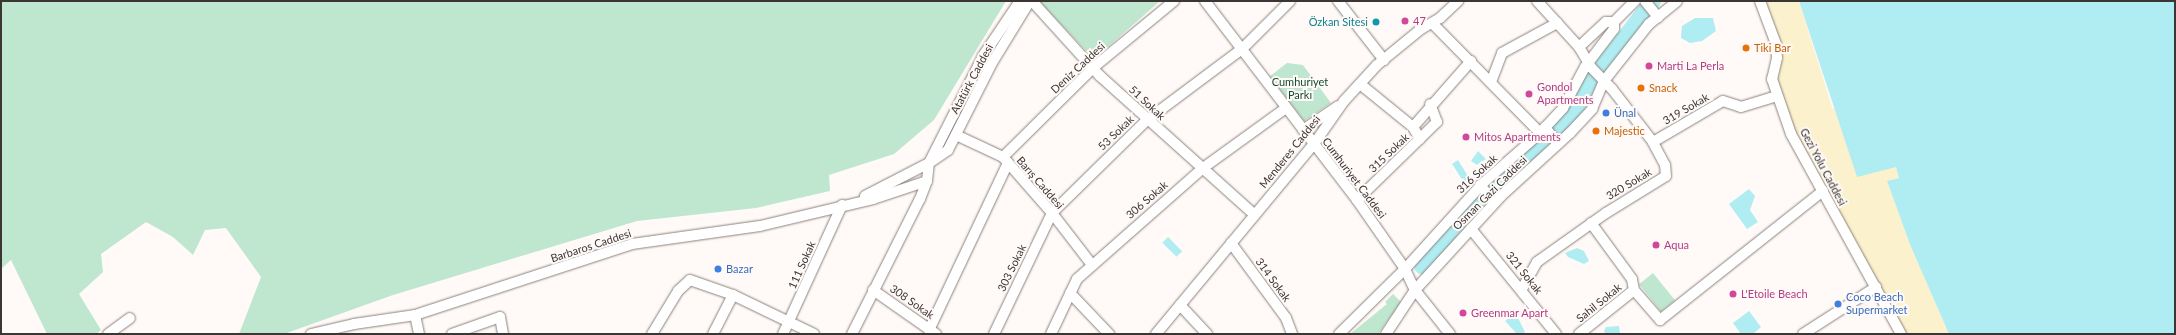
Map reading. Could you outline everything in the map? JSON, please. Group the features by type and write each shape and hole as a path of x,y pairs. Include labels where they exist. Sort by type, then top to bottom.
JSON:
{"street":[{"name":"Atatürk Caddesi","path":"852,334 927,181 929,162 983,56 1020,1"},
{"name":"Atatürk Caddesi","path":"847,204 929,162 948,150 992,63 1031,1"},
{"name":"51 Sokak","path":"1031,1 1147,120 1255,215"},
{"name":"Deniz Caddesi","path":"933,332 1005,160 1094,67 1174,1"},
{"name":"Cumhuriyet Caddesi","path":"1205,1 1357,200 1405,268 1415,290 1450,334"},
{"path":"1242,50 1290,1"},
{"path":"1338,1 1384,60"},
{"name":"320 Sokak","path":"1522,289 1537,262 1591,223 1666,176 1665,165 1653,142 1590,65 1579,47 1537,1"},
{"name":"316 Sokak","path":"1405,268 1482,187 1544,130 1563,108 1614,29 1614,22 1635,1"},
{"path":"1645,1 1656,14"},
{"name":"Osman Gazi Caddesi","path":"1386,334 1415,290 1471,229 1493,200 1592,109 1602,79 1656,14 1677,1"},
{"name":"Gezi Yolu Caddesi","path":"1760,1 1776,44 1777,58 1772,79 1791,134 1901,334"},
{"name":"Menderes Caddesi","path":"1156,334 1314,144 1344,101 1384,60 1432,23 1451,3"},
{"path":"1579,47 1606,22 1614,22"},
{"path":"1432,23 1491,82 1557,141"},
{"path":"1491,82 1502,53 1557,23"},
{"name":"53 Sokak","path":"1052,213 1147,120 1242,50"},
{"name":"315 Sokak","path":"1420,139 1413,127 1430,104 1471,61"},
{"path":"1360,84 1413,127"},
{"name":"319 Sokak","path":"1653,142 1723,101 1741,107 1777,96"},
{"path":"1303,130 1344,101"},
{"name":"315 Sokak","path":"1357,200 1437,122 1430,104"},
{"name":"306 Sokak","path":"1051,334 1077,279 1202,168 1286,108"},
{"name":"Barış Caddesi","path":"956,135 1005,160 1052,213 1092,265"},
{"name":"Barbaros Caddesi","path":"311,334 354,324 415,315 632,244 760,226 847,204 927,181"},
{"path":"1482,187 1493,200"},
{"path":"1591,223 1632,279 1634,290 1660,320 1823,191"},
{"name":"111 Sokak","path":"783,334 847,204"},
{"name":"303 Sokak","path":"994,334 1052,213"},
{"name":"321 Sokak","path":"1471,229 1522,289 1556,334"},
{"name":"314 Sokak","path":"1231,243 1286,318 1292,334"},
{"path":"1339,334 1405,268"},
{"path":"652,334 678,291 690,280 734,295 790,320 814,334"},
{"path":"1803,334 1876,287"},
{"name":"308 Sokak","path":"873,290 933,332"},
{"name":"Sahil Sokak","path":"1579,334 1634,290"},
{"path":"1070,294 1109,334"},
{"path":"713,334 734,295"},
{"path":"1180,305 1207,334"},
{"path":"415,315 419,334"},
{"path":"452,334 500,317 503,334"},
{"path":"108,334 130,318"}],"green space":[{"path":"1,1 1006,1 934,120 894,154 829,175 830,191 756,208 637,221 393,295 284,334 239,334 261,277 226,228 205,230 193,255 173,237 146,222 101,254 103,272 79,294 101,330 96,334 47,334 11,260 1,269"},
{"path":"1039,1 1160,1 1094,59"},
{"name":"Cumhuriyet Parkı","path":"1287,63 1303,65 1331,103 1304,121 1270,76"},
{"path":"1653,273 1675,300 1661,312 1639,284"},
{"path":"1393,294 1401,302 1378,334 1350,334 1387,304 1385,302"}],"sand":[{"path":"1760,1 1799,1 1832,107 1896,167 1899,178 1887,181 1911,247 1949,334 1901,334 1823,191 1777,96 1777,58"}],"water":[{"path":"1799,1 2175,1 2175,334 1949,334 1911,247 1887,181 1899,178 1896,167 1857,177"},
{"path":"1695,18 1713,18 1716,31 1702,41 1690,43 1681,38 1682,26"},
{"path":"1478,151 1486,159 1477,165 1471,161"},
{"path":"1458,160 1470,179 1464,182 1452,164"},
{"path":"1749,189 1755,196 1750,210 1758,222 1747,229 1729,204"},
{"path":"1168,237 1182,251 1176,257 1162,243"},
{"path":"1577,248 1584,251 1589,261 1584,264 1568,257 1565,253"},
{"path":"1749,311 1761,327 1753,334 1741,334 1733,323"},
{"path":"1515,312 1525,332 1522,334 1517,334 1505,321"},
{"path":"1619,326 1620,333 1606,334 1604,331 1606,327"}],"waterway":[{"path":"1422,266 1473,205 1573,115 1587,86 1653,1"}],"place":[{"name":"47","path":"1405,21"},
{"name":"Özkan Sitesi","path":"1376,22"},
{"name":"Tiki Bar","path":"1746,48"},
{"name":"Marti La Perla","path":"1649,66"},
{"name":"Snack","path":"1641,88"},
{"name":"Gondol Apartments","path":"1529,94"},
{"name":"Ünal","path":"1606,113"},
{"name":"Majestic","path":"1596,131"},
{"name":"Mitos Apartments","path":"1466,137"},
{"name":"Aqua","path":"1656,245"},
{"name":"Bazar","path":"718,269"},
{"name":"L'Etoile Beach","path":"1733,294"},
{"name":"Coco Beach Supermarket","path":"1838,304"},
{"name":"Greenmar Apart","path":"1463,313"}]}
